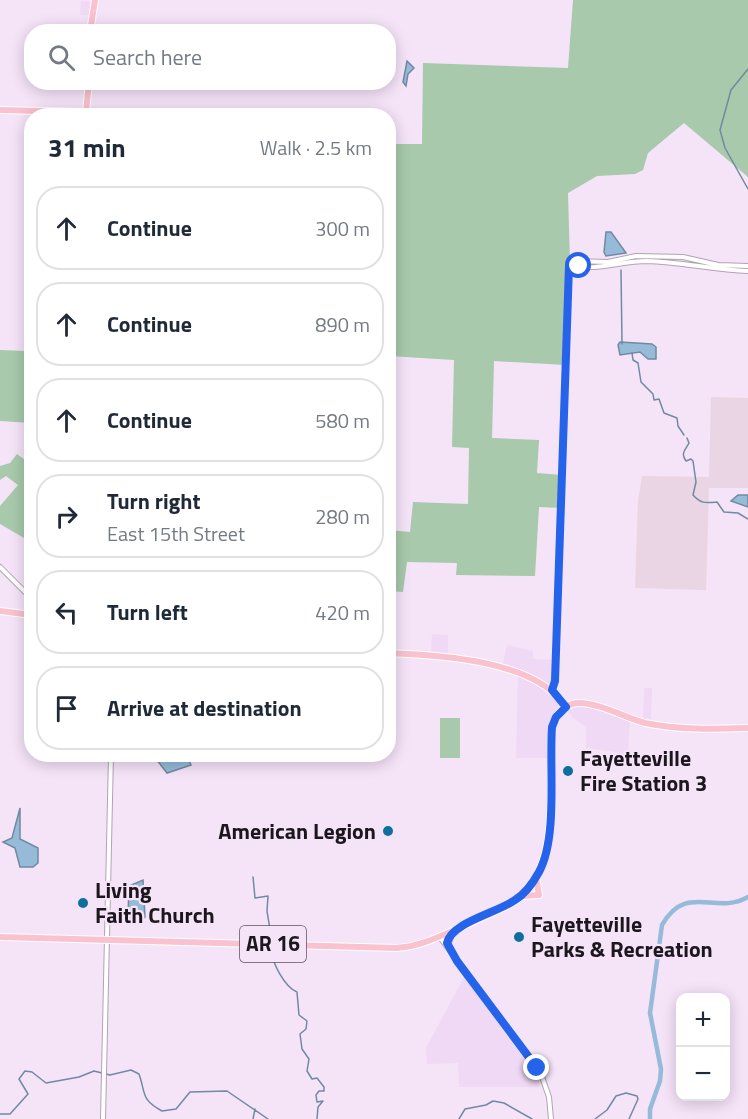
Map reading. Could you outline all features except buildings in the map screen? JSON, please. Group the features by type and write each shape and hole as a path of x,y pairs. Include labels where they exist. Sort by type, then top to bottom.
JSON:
{"main road":[{"path":"91,24 95,0"},
{"path":"86,108 88,90"},
{"path":"0,110 24,111"},
{"path":"0,611 24,614"},
{"path":"396,654 485,663 507,669 552,690 566,707 577,703 586,704 630,719 671,727 748,728"},
{"name":"AR 16","path":"0,937 396,948 415,945 454,930 520,897 536,878 548,845 552,727 556,717 566,707"},
{"path":"520,897 539,896 536,878"}],"street":[{"path":"608,265 636,256 690,258 718,265 748,266"},
{"path":"552,690 555,670 569,266 574,261 608,265 637,261 673,262 715,270 748,271"},
{"path":"0,567 24,590"},
{"path":"103,1119 111,762"},
{"path":"449,950 448,940 454,930"},
{"path":"439,936 541,1074 549,1097 551,1119"}],"shaded area":[{"path":"81,1 95,2 93,15 80,15"},
{"path":"711,397 748,398 748,488 709,488 706,590 635,588 638,501 642,476 709,477"},
{"path":"432,634 448,635 448,659 431,654"},
{"path":"507,645 533,651 533,659 555,660 552,690 565,707 556,717 551,758 516,758 518,674 502,668"},
{"path":"644,688 652,688 651,724 643,722"},
{"path":"583,703 630,719 628,754 586,748 586,727 573,718 565,707"},
{"path":"464,977 539,1079 539,1087 459,1087 458,1063 427,1064 426,1048"}],"green space":[{"path":"573,0 748,0 748,177 684,123 648,153 643,170 635,174 597,176 568,193 570,262 566,365 494,361 492,438 539,440 537,473 562,475 561,508 539,507 535,576 456,575 457,563 407,562 403,592 396,592 396,531 410,532 413,502 468,504 469,448 452,447 454,360 396,356 396,144 422,144 423,63 568,68"},
{"path":"0,350 24,351 24,423 0,421"},
{"path":"17,454 24,459 24,538 0,524 0,506 18,485 6,476 0,480 0,466 10,463"},
{"path":"440,718 460,718 460,758 440,758"}],"water":[{"path":"407,61 414,68 408,74 406,86 403,82"},
{"path":"606,232 611,232 626,253 606,256 604,252"},
{"path":"620,342 652,344 656,347 656,359 648,359 640,352 620,355 618,345"},
{"path":"738,495 748,495 748,507 731,501"},
{"path":"158,762 190,762 191,765 167,773"},
{"path":"20,808 20,839 38,848 38,863 33,867 20,867 15,848 3,842 12,838"},
{"path":"143,880 145,917 142,920 132,919 128,915 129,886"}],"waterway":[{"path":"748,69 731,90 720,130 725,148 748,189"},
{"path":"621,270 622,344"},
{"path":"632,353 633,360 638,363 641,382 653,394 654,400 659,399 664,413 677,418 678,426 684,435"},
{"path":"687,438 689,443 684,456 686,461 691,459 693,461 696,482 693,495 704,502 717,502 724,512 738,513 748,519"},
{"path":"253,877 255,898 268,896 267,911 272,942"},
{"path":"650,1119 650,1109 660,1081 661,1069 650,1013 662,925 681,905 691,902 736,902 748,897"},
{"path":"273,949 276,967 288,985 297,992 299,1015 307,1021 306,1029 300,1034 302,1049 309,1059 307,1071 312,1079 317,1078 324,1087 324,1091 319,1091 316,1095 317,1102 323,1101 318,1107 317,1119"},
{"path":"0,1114 10,1114 28,1094 19,1079 25,1071 32,1072 46,1083 79,1077 94,1071 110,1075 131,1070 139,1074 145,1095 150,1103 162,1111 176,1109 190,1092 227,1091 268,1119"},
{"path":"595,1119 607,1110 616,1096 626,1093 637,1096 638,1099 629,1119"},
{"path":"459,1119 465,1109 486,1105 493,1101 504,1103 532,1119"},
{"path":"253,1119 255,1109"}],"place":[{"name":"Fayetteville Fire Station 3","path":"568,771"},
{"name":"American Legion","path":"388,831"},
{"name":"Living Faith Church","path":"83,903"},
{"name":"Fayetteville Parks & Recreation","path":"519,937"}],"route":[{"path":"537,1068 449,950 447,943 454,930 520,897 539,873 547,851 552,727 556,717 566,707 552,690 555,681 569,266 579,266"}]}
